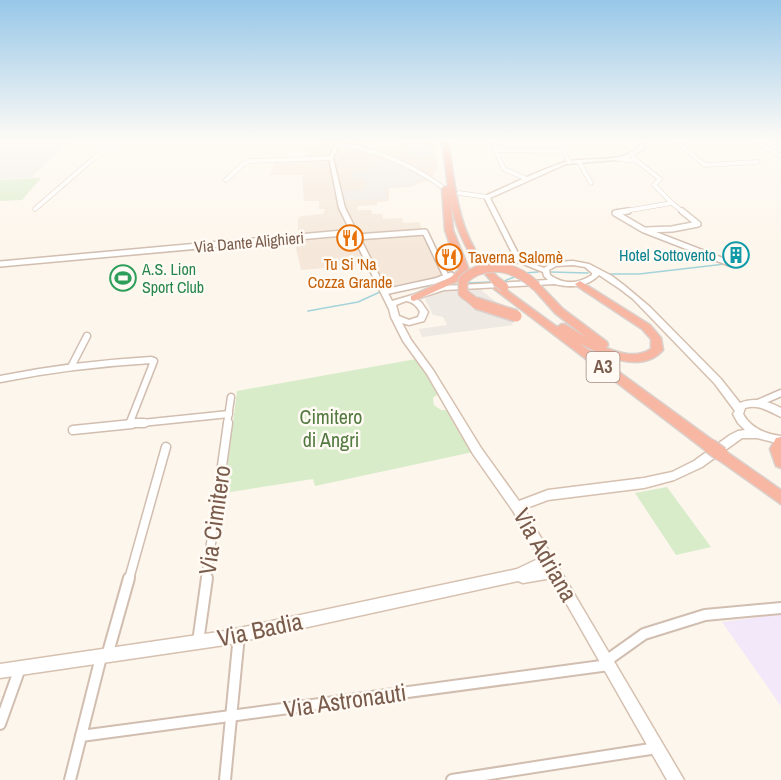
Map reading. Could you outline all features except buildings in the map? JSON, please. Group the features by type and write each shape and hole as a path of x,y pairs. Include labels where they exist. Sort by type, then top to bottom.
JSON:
{"highway":[{"name":"A3","path":"444,176 456,234 473,262 497,284 616,377 781,490"},
{"name":"A3","path":"450,176 462,234 478,261 497,284 718,448 781,498"},
{"path":"408,299 426,289 454,280 464,270 449,230 444,185"},
{"path":"616,377 590,362 543,328 471,301 463,293 463,280 475,270 496,267 543,278 567,319 608,348 628,357"},
{"path":"525,304 597,348 628,357 641,358 657,350 656,338 646,327 585,282"},
{"path":"781,441 777,449 781,462"}],"main road":[{"path":"335,176 342,208 386,294 395,317 411,323 418,321 424,315 421,305 424,295"},
{"path":"533,176 487,197 518,260 533,265 578,263 616,283 647,309 727,392 739,410 742,429"},
{"path":"543,278 552,264"},
{"path":"533,265 543,278"},
{"path":"585,282 596,274 595,270"},
{"path":"391,307 393,303 443,288 543,278 567,285 585,282 616,283"},
{"path":"386,294 408,299 421,305"},
{"name":"Via Adriana","path":"395,317 482,459 518,507 676,780"},
{"path":"405,336 411,323"},
{"path":"727,392 780,412"},
{"path":"739,410 746,404 755,403"},
{"path":"518,507 548,495 644,483 674,476 698,464 742,429"},
{"path":"742,429 781,441"},
{"name":"Via Badia","path":"0,671 239,635 518,575 524,577 551,566"}],"street":[{"path":"35,209 73,176"},
{"path":"226,180 230,176"},
{"path":"430,176 444,185"},
{"path":"521,176 527,179"},
{"path":"587,176 591,183"},
{"path":"644,230 672,229 698,224 654,185 660,179 657,176"},
{"path":"459,193 487,197"},
{"path":"672,202 615,213 644,230 729,263"},
{"name":"Via Dante Alighieri","path":"0,264 355,235 425,232 449,276 439,282 412,284 386,294"},
{"path":"503,263 518,260"},
{"path":"71,367 87,336"},
{"path":"0,379 30,373 60,371 71,367 154,361 129,422 132,424"},
{"path":"755,403 771,399 781,393"},
{"name":"Via Cimitero","path":"198,642 231,397"},
{"path":"771,399 780,412"},
{"path":"73,430 229,414"},
{"path":"70,780 166,447"},
{"path":"608,663 644,634 654,630 705,615 781,608"},
{"path":"225,780 239,635"},
{"name":"Via Astronauti","path":"81,736 232,717 608,663"},
{"path":"0,724 20,668"},
{"path":"452,780 659,748"}],"shaded area":[{"path":"0,176 32,176 30,178 0,179"},
{"path":"302,176 432,176 410,187 389,188 389,201 377,202 377,205 358,206 357,210 371,210 372,214 382,214 383,219 402,218 404,223 419,222 443,276 379,288 370,272 366,272 362,265 301,270 294,239 298,236 298,219 301,216 323,214 325,209 319,209 319,201 304,201"},
{"path":"352,176 428,176 408,186 386,187 387,199 343,201 341,191 365,189 364,179 353,179"},
{"path":"480,289 502,307 513,325 422,337 419,329 447,325 443,317 433,315 425,299 440,291"},
{"path":"781,614 781,706 722,622"}],"green space":[{"path":"41,178 22,200 0,201 0,180"},
{"name":"Cimitero di Angri","path":"416,359 439,393 433,398 434,405 441,410 449,410 473,452 315,486 313,479 224,493 237,391"},
{"path":"667,487 711,547 676,555 635,493"}],"waterway":[{"path":"607,274 639,274 725,264"},
{"path":"524,273 538,272"},
{"path":"551,272 588,273"},
{"path":"502,282 514,277"},
{"path":"466,283 491,282"},
{"path":"308,311 358,302 380,292"}],"place":[{"name":"Tu Si 'Na Cozza Grande","path":"350,238"},
{"name":"Hotel Sottovento","path":"736,255"},
{"name":"Taverna Salomè","path":"449,257"},
{"name":"A.S. Lion Sport Club","path":"123,278"}]}
